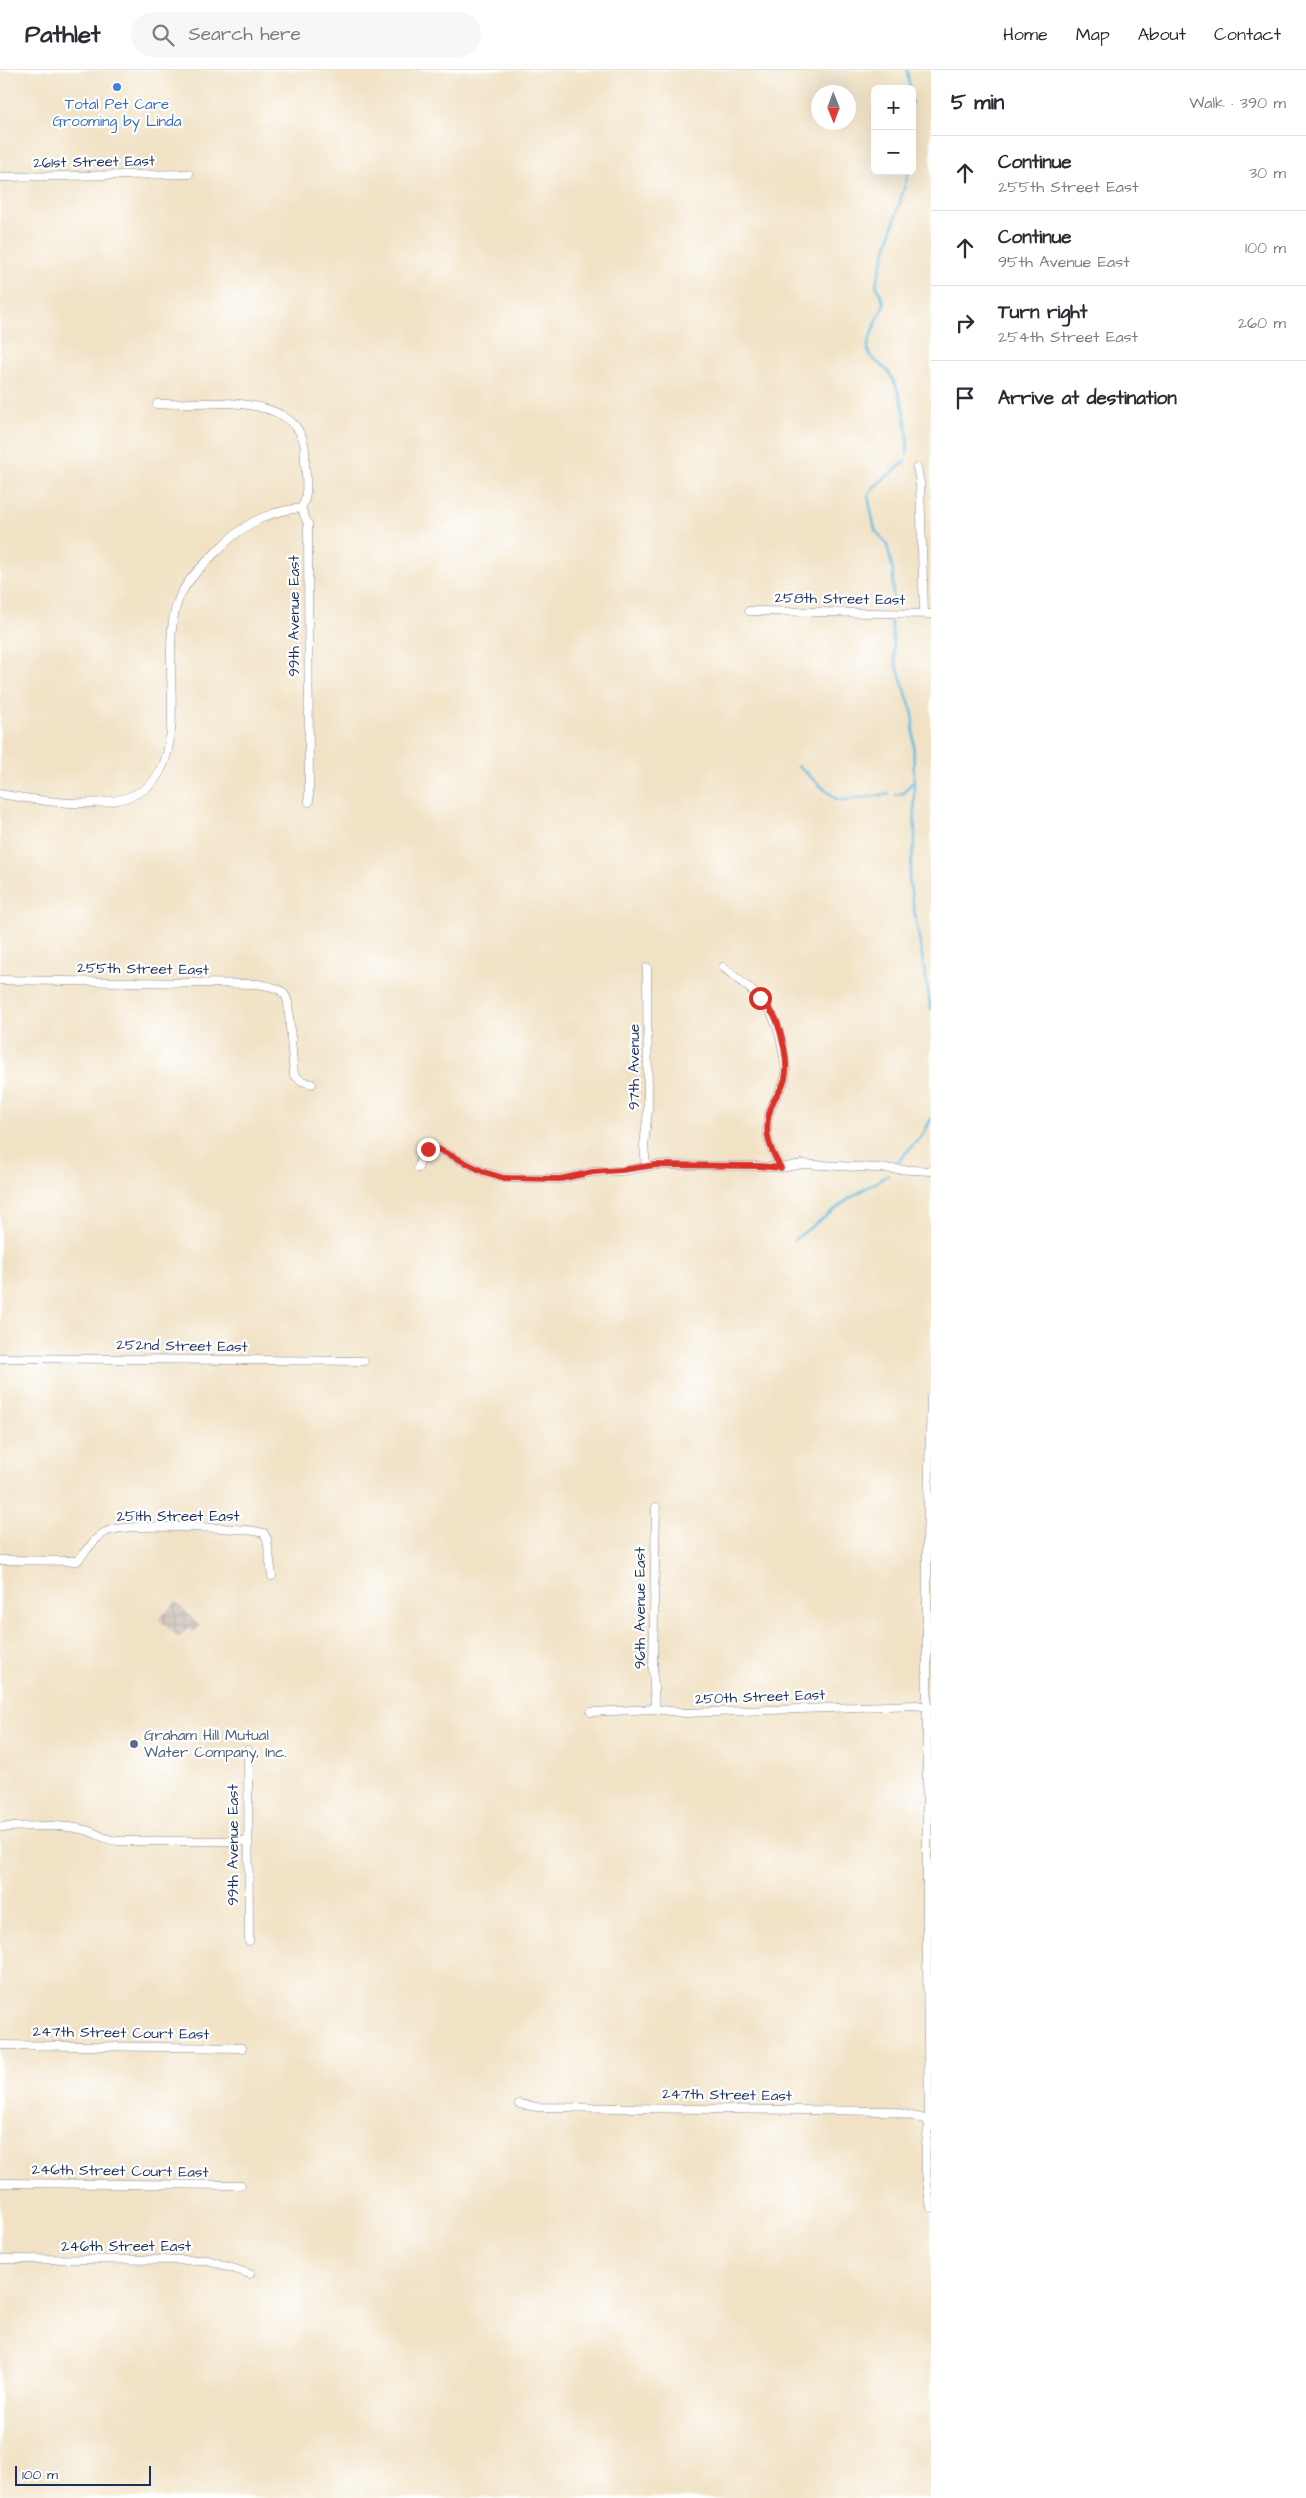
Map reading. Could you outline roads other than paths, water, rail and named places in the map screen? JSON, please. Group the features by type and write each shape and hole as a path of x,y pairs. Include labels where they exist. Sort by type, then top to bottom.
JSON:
{"street":[{"name":"261st Street East","path":"0,177 189,174"},
{"name":"99th Avenue East","path":"157,404 252,405 278,413 301,434 304,442 306,477 302,508 308,524 309,802"},
{"path":"918,468 928,614"},
{"path":"0,794 46,801 103,802 118,801 148,786 160,773 168,751 172,717 173,625 181,592 208,560 245,525 272,513 302,508"},
{"name":"258th Street East","path":"749,611 928,614"},
{"path":"723,966 770,1010 776,1019 781,1037 786,1075 768,1116 768,1125 769,1148 781,1168"},
{"name":"97th Avenue","path":"646,1166 644,1146 648,1110 647,968"},
{"name":"255th Street East","path":"0,980 258,984 277,988 284,993 288,1002 292,1069 298,1078 312,1084"},
{"path":"418,1168 422,1155 428,1149 438,1149 484,1172 504,1178 560,1179 593,1172 646,1166 759,1166 781,1168 802,1164 930,1173"},
{"name":"252nd Street East","path":"0,1358 364,1361"},
{"path":"931,1397 927,1540 929,1708 927,1959 930,2125 927,2134 926,2163 931,2208"},
{"name":"96th Avenue East","path":"655,1708 653,1648 656,1507"},
{"name":"251th Street East","path":"0,1560 77,1561 102,1534 124,1528 244,1530 258,1531 266,1535 272,1576"},
{"name":"250th Street East","path":"591,1712 655,1708 685,1713 917,1705 929,1708"},
{"name":"99th Avenue East","path":"248,1750 249,1941"},
{"path":"0,1827 70,1828 86,1830 104,1840 118,1841 248,1841"},
{"name":"247th Street Court East","path":"0,2045 242,2048"},
{"name":"247th Street East","path":"519,2104 537,2107 890,2111 925,2119 930,2125"},
{"name":"246th Street Court East","path":"0,2183 241,2186"},
{"name":"246th Street East","path":"0,2259 208,2260 250,2274"}],"waterway":[{"path":"907,70 909,85"},
{"path":"907,454 906,423 898,390 889,373 871,357 868,346 884,303 876,284 908,175"},
{"path":"893,607 893,571 887,544 875,530 868,496 875,486 905,462"},
{"path":"891,622 895,661 913,714 915,839 909,879 931,1009"},
{"path":"798,766 836,799 844,800 889,794"},
{"path":"896,795 904,793 914,780"},
{"path":"895,1165 924,1133 931,1119"},
{"path":"794,1240 850,1198 888,1175"}],"place":[{"name":"Total Pet Care Grooming by Linda","path":"117,87"},
{"name":"Graham Hill Mutual Water Company, Inc.","path":"134,1744"}]}
